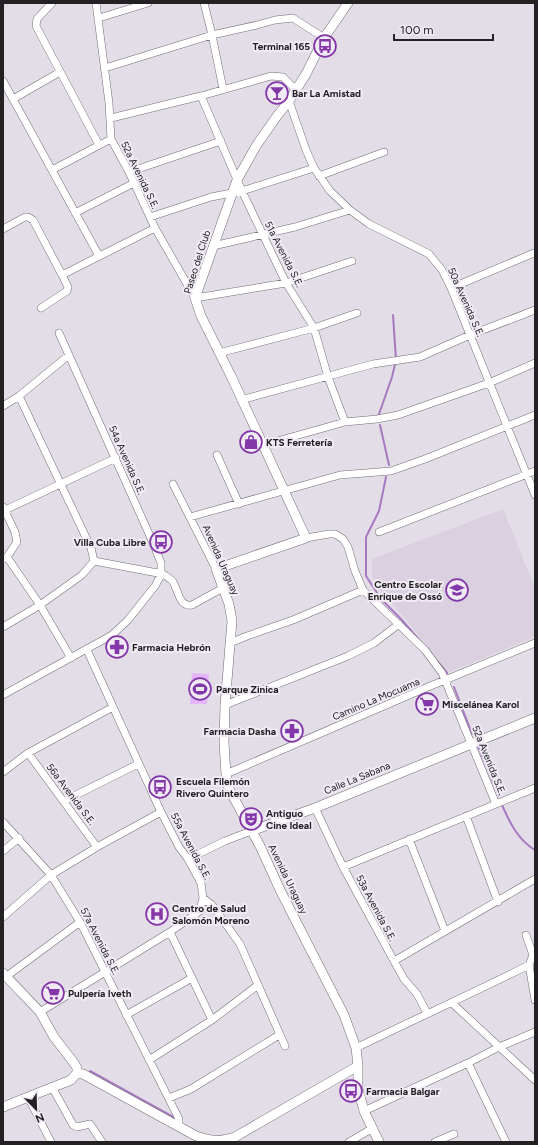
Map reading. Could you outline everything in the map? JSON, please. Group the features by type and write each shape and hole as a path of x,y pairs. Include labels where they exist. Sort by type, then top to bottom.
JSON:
{"street":[{"path":"52,3 37,19 36,26 99,145"},
{"name":"52a Avenida S.E.","path":"96,3 111,118 111,139 129,172 155,228 195,298"},
{"path":"98,18 148,3"},
{"path":"204,3 223,89"},
{"name":"Paseo del Club","path":"306,538 218,353 201,316 195,298 237,180 256,146 296,90 306,74 324,38 348,3"},
{"path":"105,68 212,35 275,20 293,18 324,38"},
{"path":"12,99 60,72"},
{"path":"111,118 201,96 271,76 283,77 296,90"},
{"path":"3,81 99,256"},
{"name":"51a Avenida S.E.","path":"201,96 237,180 286,283 314,328 328,377 345,422"},
{"name":"50a Avenida S.E.","path":"289,101 306,150 314,168 330,191 350,210 369,224 429,254 442,270 451,288 535,495"},
{"path":"52,170 111,139"},
{"path":"129,172 221,141"},
{"path":"320,176 384,152"},
{"path":"150,217 211,197 242,191 314,168"},
{"path":"75,212 134,183"},
{"path":"213,246 296,227 350,210"},
{"path":"3,229 25,217 33,220 68,287 67,291 41,308"},
{"path":"62,275 155,228"},
{"path":"451,288 534,253"},
{"path":"195,298 286,283 352,261"},
{"path":"241,400 373,364 420,357 470,335 535,310"},
{"path":"218,353 314,328 357,313"},
{"name":"54a Avenida S.E.","path":"59,333 154,545 161,563 161,574"},
{"path":"3,406 19,396 69,355"},
{"path":"263,445 345,422 378,419 398,415 489,383 535,363"},
{"path":"19,396 90,548 94,561"},
{"path":"190,517 340,476 391,471 425,460 535,415"},
{"path":"217,455 238,504"},
{"path":"71,658 40,605 5,558 17,542 15,532 4,508 116,458"},
{"path":"379,532 535,471"},
{"name":"Avenida Uraguay","path":"173,484 216,569 229,604 232,621 225,705 224,743 226,774 229,789 344,1015 356,1048 358,1089 364,1111 380,1142"},
{"name":"52a Avenida S.E.","path":"306,538 335,534 343,539 348,547 355,571 363,590 425,650 442,673 496,804"},
{"path":"216,569 306,538"},
{"path":"94,561 163,574 172,581 182,603 187,606 192,605 223,588"},
{"path":"3,627 40,605 82,575 94,561"},
{"path":"3,695 112,635 128,620 155,586 161,574"},
{"path":"230,643 293,620 363,590"},
{"path":"225,705 348,656 374,643 399,624"},
{"name":"Camino La Mocuama","path":"226,774 535,643"},
{"name":"55a Avenida S.E.","path":"87,650 138,764 178,847 188,859 201,883 203,898"},
{"path":"3,772 28,753 113,707"},
{"name":"Calle La Sabana","path":"188,859 224,841 315,808 535,718"},
{"name":"56a Avenida S.E.","path":"28,753 97,847"},
{"path":"64,801 138,764"},
{"path":"343,867 535,788"},
{"name":"53a Avenida S.E.","path":"315,808 343,867 394,961 404,979 418,994 427,1013"},
{"path":"3,918 51,875 97,847 161,812"},
{"path":"466,816 498,902"},
{"name":"57a Avenida S.E.","path":"3,822 51,875 80,922 169,1098 179,1119 179,1126"},
{"path":"3,851 18,838"},
{"path":"408,839 445,931"},
{"path":"394,961 498,902 535,879"},
{"path":"40,1012 170,932 200,911 203,898 212,905 240,944 285,1046"},
{"path":"3,1106 71,1080 77,1073 77,1068 74,1063 54,1038 40,1012 5,975 80,922"},
{"path":"170,932 212,1020"},
{"path":"526,935 533,954 529,965 535,1000"},
{"path":"356,1048 529,965"},
{"path":"126,1015 192,978"},
{"path":"149,1060 212,1020 258,986"},
{"path":"452,1003 535,1080"},
{"path":"364,1111 535,1032"},
{"path":"169,1098 191,1089 279,1035"},
{"path":"468,1063 506,1142"},
{"path":"77,1073 83,1074 196,1136 209,1140 223,1141 239,1140 358,1066"},
{"path":"52,1087 73,1125 77,1127 90,1124 102,1142"},
{"path":"28,1097 51,1142"},
{"path":"349,1142 372,1128"},
{"path":"435,1142 454,1134"}],"shaded area":[{"name":"Centro Escolar Enrique de Ossó","path":"503,509 535,588 535,637 447,673 405,618 381,593 372,576 372,559"},
{"name":"Parque Zinica","path":"192,673 209,674 207,704 190,704"}],"waterway":[{"path":"378,417 392,377 396,360 393,315"},
{"path":"380,425 389,465"},
{"path":"386,477 379,511 366,537 366,576 381,599 421,642"},
{"path":"438,662 447,673"},
{"path":"454,687 472,734"},
{"path":"478,746 499,796"},
{"path":"502,805 511,825 519,836 535,850"},
{"path":"90,1071 175,1118"}],"place":[{"name":"Terminal 165","path":"325,46"},
{"name":"Bar La Amistad","path":"277,93"},
{"name":"KTS Ferretería","path":"251,442"},
{"name":"Villa Cuba Libre","path":"161,542"},
{"name":"Centro Escolar Enrique de Ossó","path":"457,590"},
{"name":"Farmacia Hebrón","path":"117,647"},
{"name":"Parque Zinica","path":"200,689"},
{"name":"Miscelánea Karol","path":"427,704"},
{"name":"Farmacia Dasha","path":"292,731"},
{"name":"Escuela Filemón Rivero Quintero","path":"160,787"},
{"name":"Antiguo Cine Ideal","path":"251,819"},
{"name":"Centro de Salud Salomón Moreno","path":"157,914"},
{"name":"Pulpería Iveth","path":"53,993"},
{"name":"Farmacia Balgar","path":"351,1091"}]}
